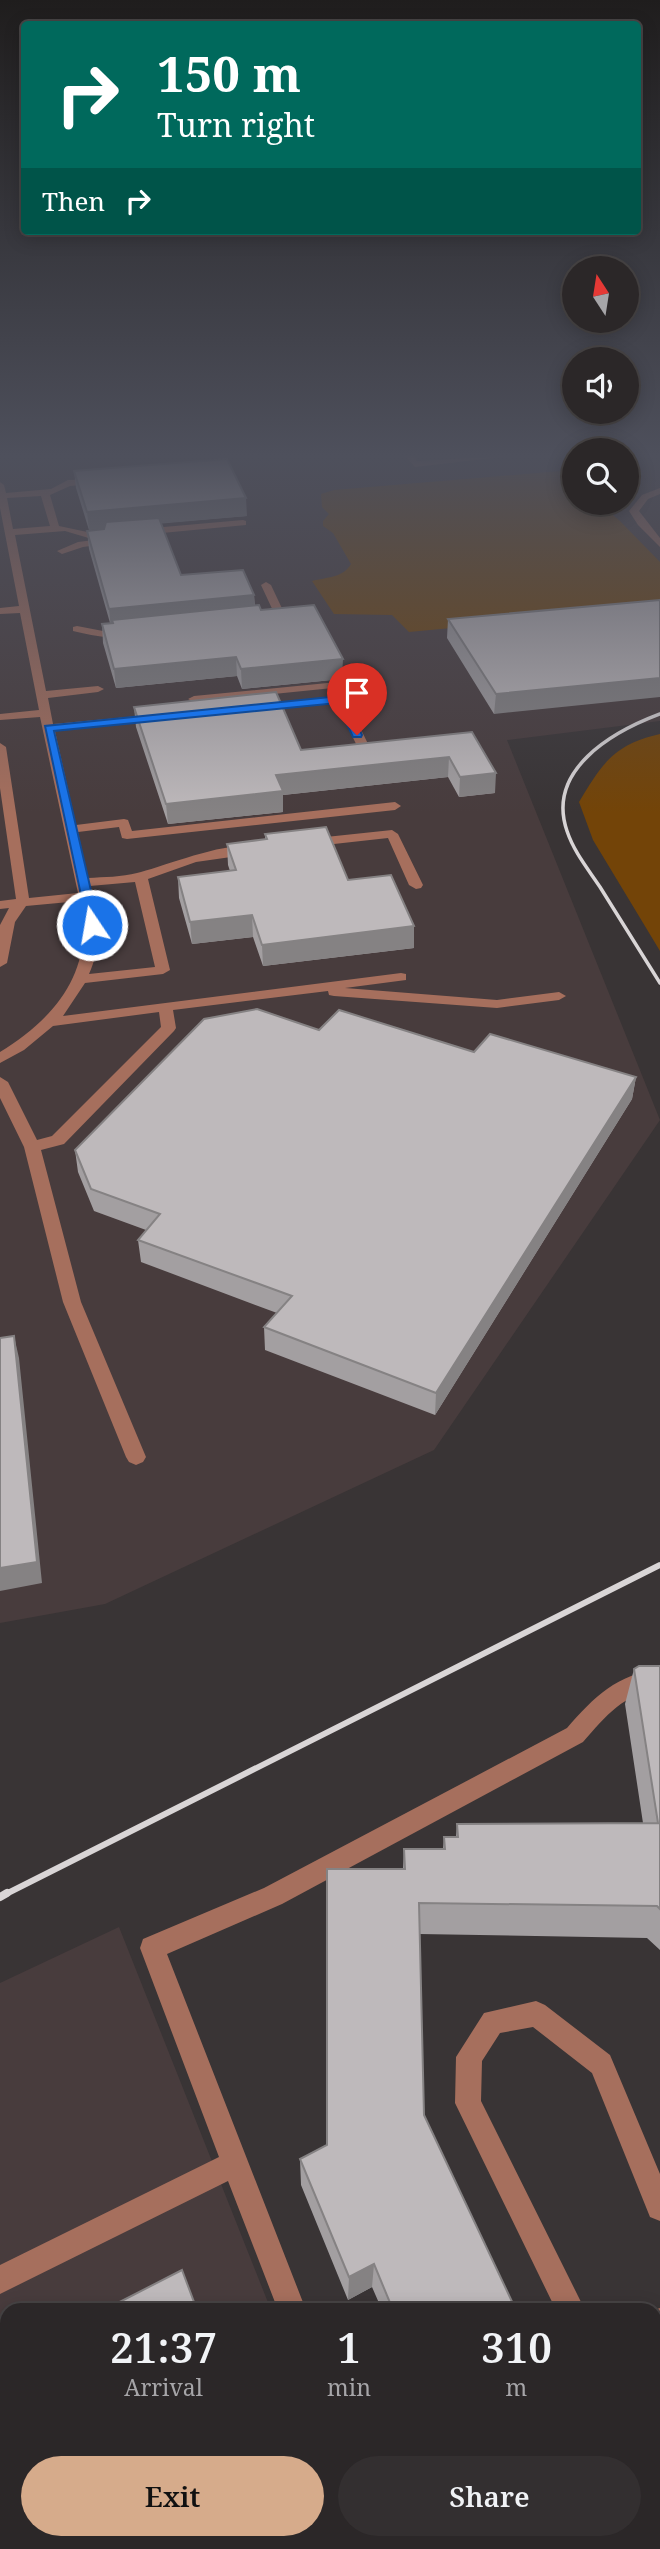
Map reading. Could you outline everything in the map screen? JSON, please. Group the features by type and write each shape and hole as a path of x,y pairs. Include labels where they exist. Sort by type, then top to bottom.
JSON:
{"street":[{"path":"0,1058 24,1045 70,998 82,979 93,949 92,925 41,695 19,575"},
{"path":"253,620 281,617 266,585"},
{"path":"0,611 26,609"},
{"path":"78,629 103,634 144,630"},
{"path":"194,699 368,682"},
{"path":"41,695 98,689"},
{"path":"247,709 340,699 366,752"},
{"path":"0,717 45,713"},
{"path":"48,728 167,716"},
{"path":"0,747 3,792 23,902"},
{"path":"71,829 124,823 127,835 395,806"},
{"path":"298,844 392,834 416,885"},
{"path":"0,905 141,877 174,862 203,855 271,848"},
{"path":"82,979 163,970 141,877"},
{"path":"0,964 8,917 13,909 23,902"},
{"path":"48,1022 401,977"},
{"path":"306,989 373,997 497,1004 559,996"},
{"path":"32,1147 58,1140 169,1028 165,1007"},
{"path":"0,1082 32,1147 72,1301 136,1457"},
{"path":"289,2303 152,1948 273,1896 575,1735 603,1703 630,1683 660,1679"},
{"path":"568,2303 468,2104 469,2057 493,2022 536,2014 601,2064 660,2207"},
{"path":"0,2280 235,2163"}],"shaded area":[{"path":"0,575 660,575 660,721 507,740 660,1120 434,1450 105,1604 0,1623"},
{"path":"337,575 660,575 660,604 631,611 409,632 392,615 334,614 312,581"},
{"path":"660,734 660,951 593,840 579,802 603,766 620,750 644,738"},
{"path":"119,1927 268,2303 0,2303 0,1983"}],"building":[{"path":"99,575 245,575 254,595 109,609"},
{"path":"660,600 660,678 496,694 448,619"},
{"path":"259,605 261,610 314,605 343,659 241,669 236,657 114,669 102,624 113,623 112,620"},
{"path":"276,692 301,750 472,732 496,773 460,777 449,757 276,775 283,791 166,804 134,707"},
{"path":"326,827 348,880 391,875 414,926 262,945 252,915 190,922 178,877 236,870 227,844 267,839 265,834"},
{"path":"257,1009 319,1030 339,1010 474,1052 490,1034 636,1077 436,1393 264,1327 292,1296 138,1240 160,1214 91,1189 75,1150 204,1019"},
{"path":"14,1336 37,1562 0,1568 0,1338"},
{"path":"639,1666 660,1666 660,1909 657,1906 419,1903 424,2115 513,2303 390,2303 374,2264 349,2277 300,2159 327,2145 327,1869 405,1869 404,1849 445,1849 444,1837 458,1837 457,1824 658,1823 634,1669"},
{"path":"182,2270 194,2303 118,2303"}],"railway":[{"path":"660,714 622,731 588,756 575,772 566,790 563,809 567,831 577,853 660,983"},
{"path":"4,1895 660,1565"},
{"path":"0,1897 7,1893"}],"route":[{"path":"92,925 48,728 340,699 357,735"}]}
